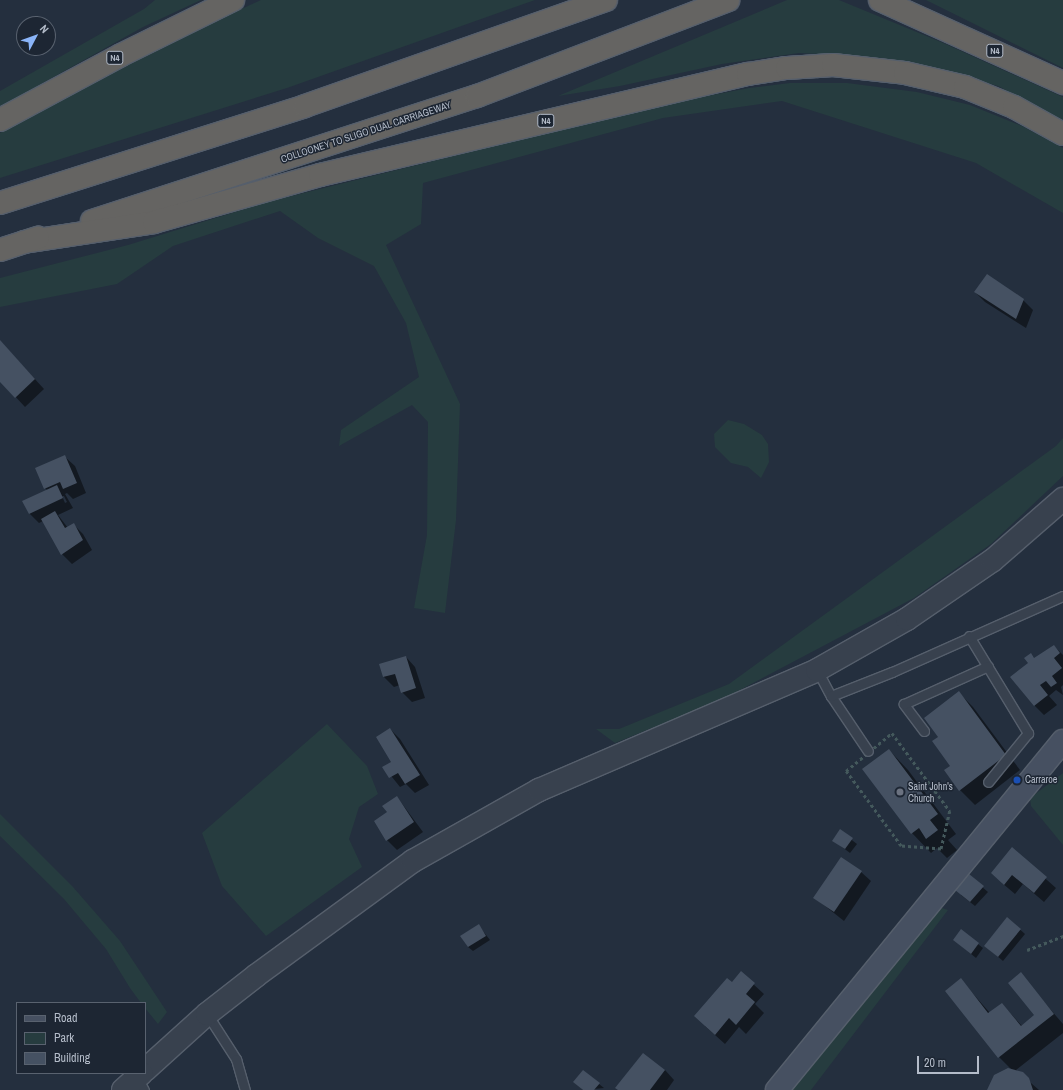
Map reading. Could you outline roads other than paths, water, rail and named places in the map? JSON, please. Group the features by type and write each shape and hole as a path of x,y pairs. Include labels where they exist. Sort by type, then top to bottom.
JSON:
{"highway":[{"name":"N4","path":"0,120 121,55 233,0"},
{"path":"0,203 305,106 606,0"},
{"name":"COLLOONEY TO SLIGO DUAL CARRIAGEWAY","path":"0,250 478,96 728,0"},
{"name":"N4","path":"880,0 926,19 1063,83"},
{"name":"N4","path":"24,242 154,222 320,175 748,74 787,68 833,65 905,73 958,86 1014,107 1063,134"}],"main road":[{"path":"777,1090 1063,741"}],"street":[{"path":"146,1072 207,1014 344,909 413,861 467,829 539,790 817,670 907,619 993,560 1063,499"}],"lane":[{"path":"831,696 892,672 969,636 1063,596"},
{"path":"969,636 1028,733 988,782"},
{"path":"924,731 904,704 988,666"},
{"path":"817,670 831,696 868,751"},
{"path":"207,1014 236,1059 245,1090"}],"place":[{"name":"Carraroe","path":"1017,780"},
{"name":"Saint John's Church","path":"900,792"}]}
